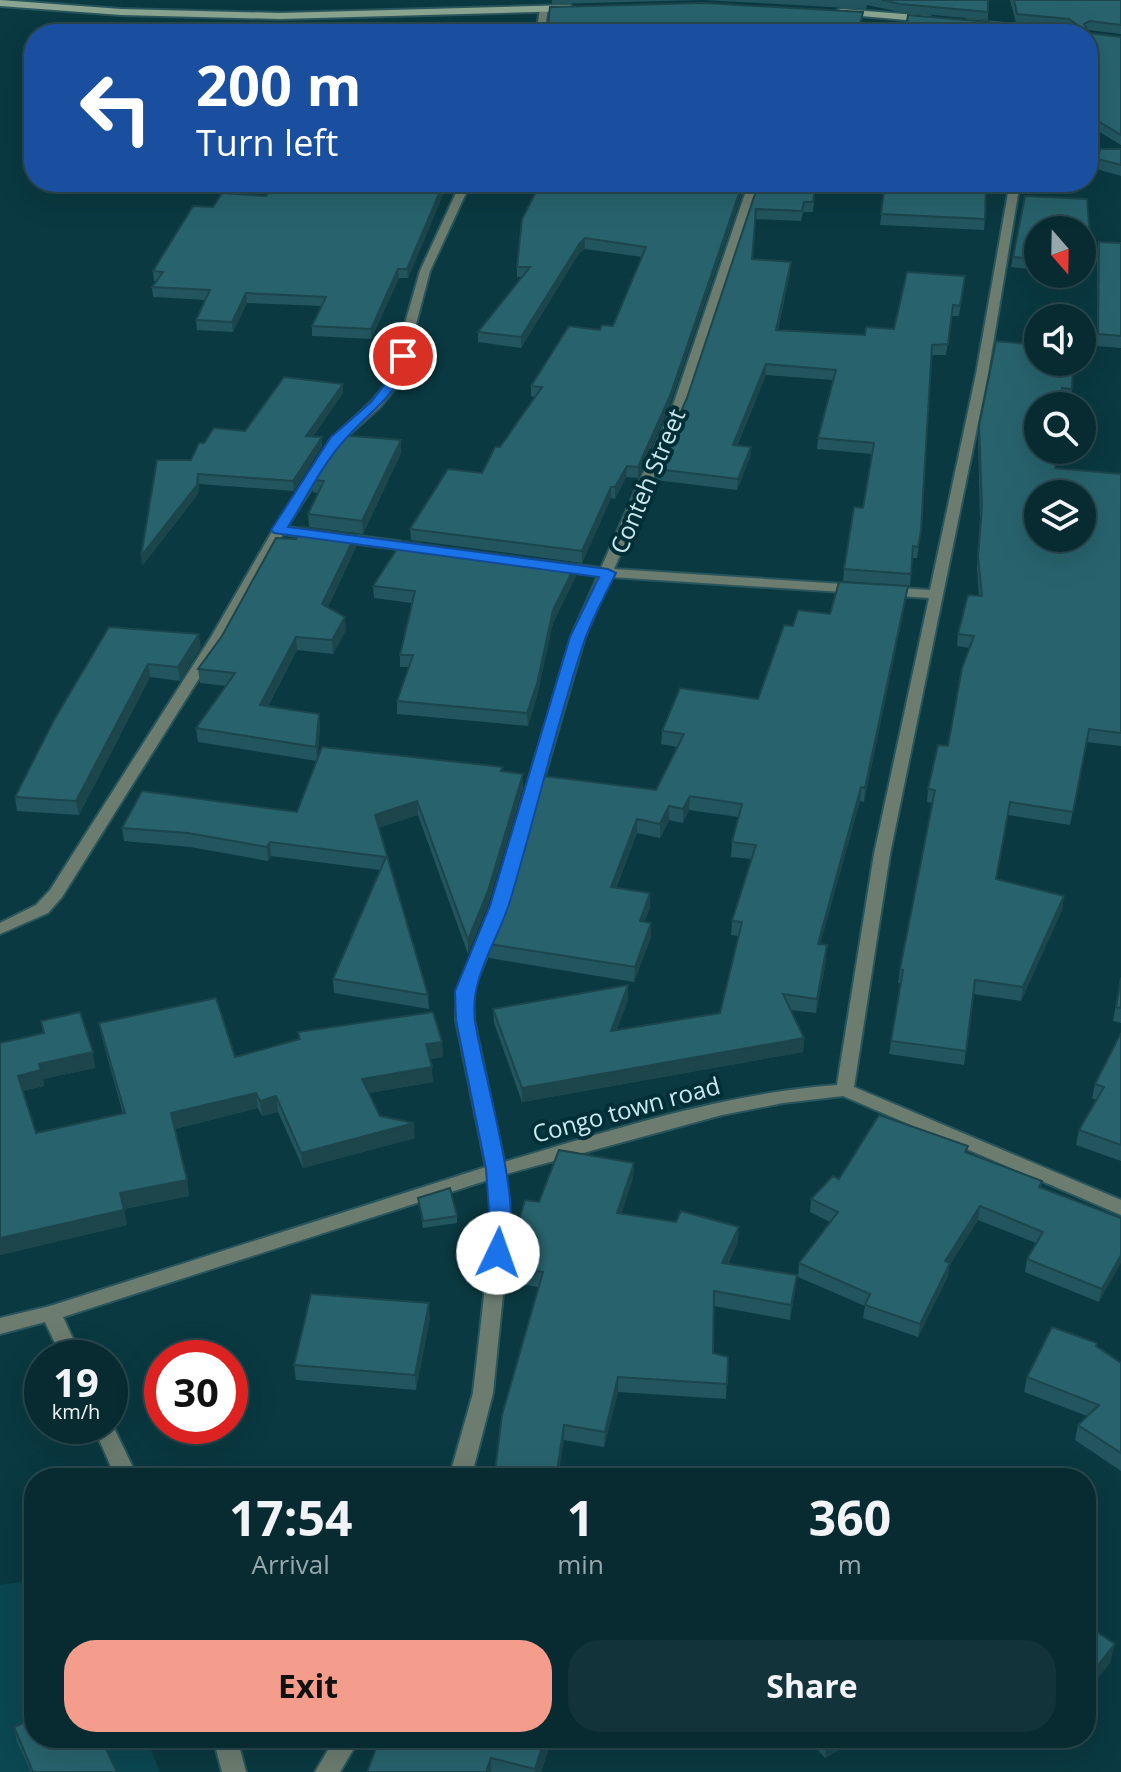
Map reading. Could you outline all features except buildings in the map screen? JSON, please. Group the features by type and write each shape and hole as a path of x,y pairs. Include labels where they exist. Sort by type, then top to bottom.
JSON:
{"main road":[{"path":"0,3 121,12 264,16 360,16 586,7"},
{"path":"828,11 942,20"},
{"path":"957,22 976,24"}],"street":[{"path":"542,24 544,9"},
{"path":"0,929 42,909 56,893 218,637 279,530 336,440 376,404 395,381 425,271 461,192"},
{"name":"Conteh Street","path":"463,1468 483,1393 501,1225 496,1169 465,1020 465,991 499,906 578,637 678,408 751,192"},
{"path":"845,1090 882,854 982,374 1013,192"},
{"path":"279,530 435,550"},
{"path":"545,565 608,573 936,594"},
{"name":"Congo town road","path":"0,1326 51,1313 496,1169 744,1103 802,1092 845,1090 1121,1208"},
{"path":"51,1313 64,1340"},
{"path":"111,1444 122,1468"},
{"path":"228,1748 234,1772"},
{"path":"327,1772 342,1748"}],"shaded area":[{"path":"24,1581 24,1748 150,1748 160,1772 0,1772 0,1585"}],"route":[{"path":"403,356 395,381 376,404 336,440 279,530 608,573 578,637 499,906 465,991 465,1020 496,1169 501,1225 498,1253"}]}
